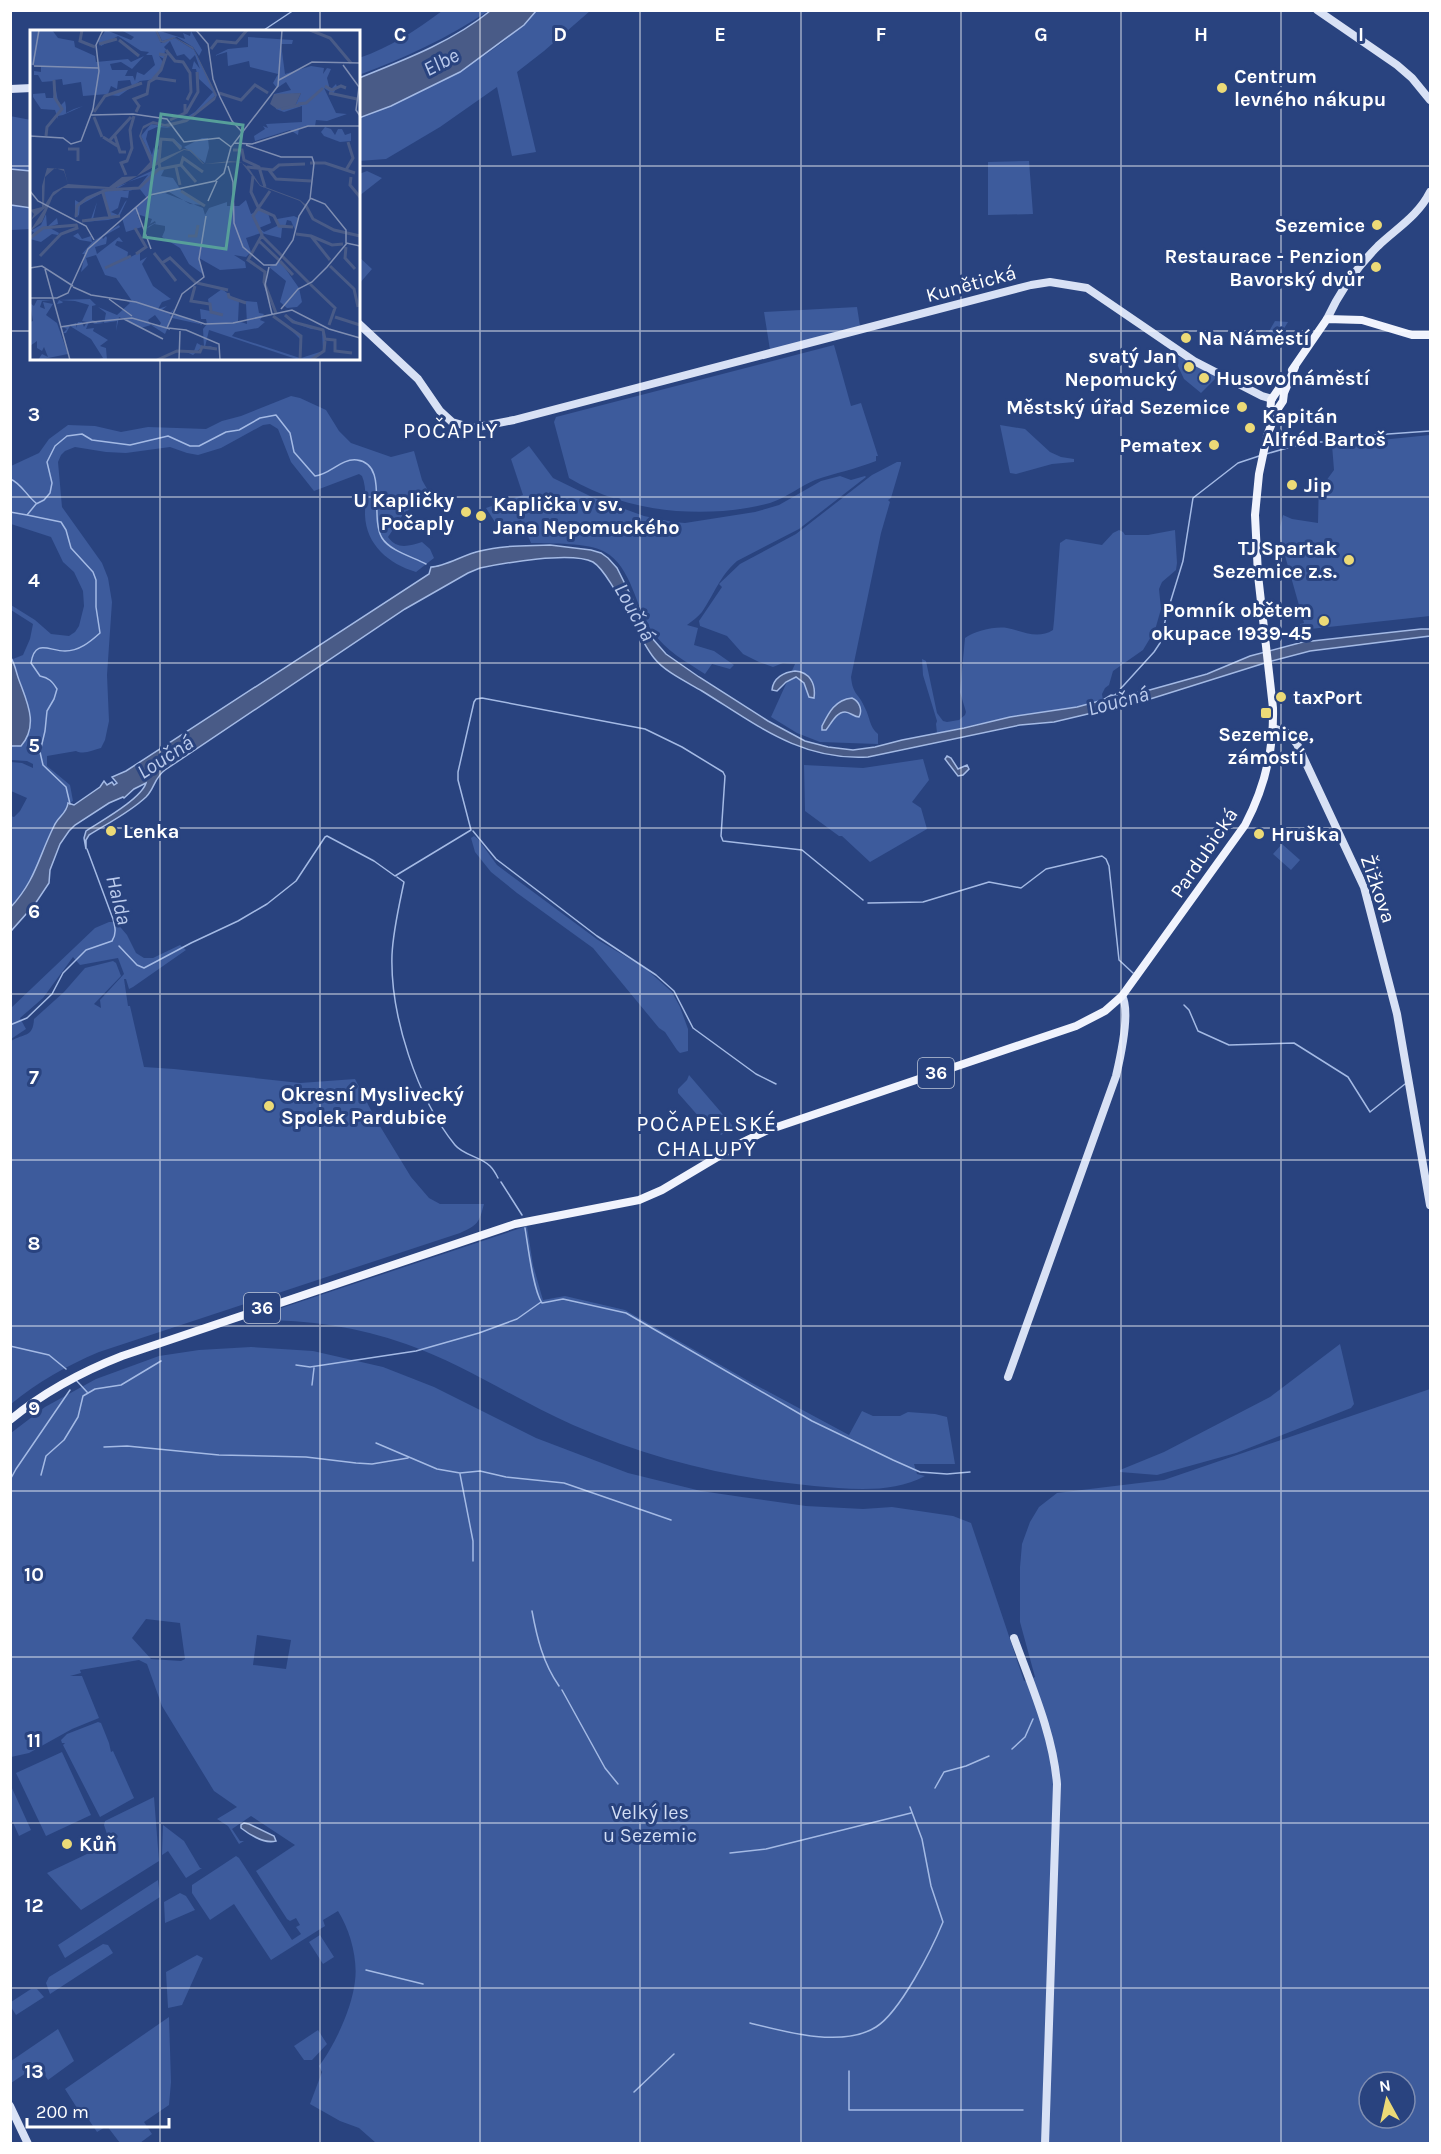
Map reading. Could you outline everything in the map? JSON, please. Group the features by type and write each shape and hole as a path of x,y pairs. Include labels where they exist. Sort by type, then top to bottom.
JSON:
{"main road":[{"path":"1327,319 1362,320 1412,335 1431,335"},
{"name":"36","path":"1276,400 1327,319"},
{"name":"Pardubická","path":"1122,996 1245,825 1258,798 1266,771 1273,728 1255,526 1263,450 1271,412 1276,400"},
{"name":"36","path":"10,1420 69,1379 122,1356 515,1224 639,1200 662,1190 741,1143 768,1130 1076,1026 1105,1011 1122,996"}],"street":[{"path":"1317,10 1397,65 1431,100"},
{"path":"10,90 30,88"},
{"path":"1327,319 1341,292 1367,259 1381,243 1413,217 1431,192"},
{"name":"Kunětická","path":"360,325 418,379 444,415 458,425 473,428 514,420 1050,282 1091,290 1174,348 1214,372 1276,400"},
{"name":"Žižkova","path":"1273,728 1288,733 1297,744 1364,887 1397,1014 1431,1205"},
{"path":"1008,1377 1116,1076 1124,1038 1125,1001 1122,996"},
{"path":"1014,1638 1050,1743 1057,1784 1045,2144"},
{"path":"10,2106 28,2144"}],"green space":[{"path":"442,11 488,11 425,47 360,75 360,58 382,49"},
{"path":"536,11 590,11 517,72 536,152 512,156 497,87 440,127 386,159 360,161 360,117 430,87 454,74 519,29"},
{"path":"10,116 30,120 30,171 11,169"},
{"path":"1029,161 1033,214 988,215 988,162"},
{"path":"367,171 382,178 360,195 360,174"},
{"path":"10,205 30,208 30,229 11,230"},
{"path":"360,258 372,269 360,283"},
{"path":"857,307 860,326 770,350 764,312"},
{"path":"1275,321 1288,322 1277,340 1268,333"},
{"path":"834,345 851,406 861,403 878,456 876,456 876,461 815,480 770,503 719,511 693,512 641,506 592,490 569,478 554,422 556,417"},
{"path":"1177,357 1217,377 1201,393 1184,379 1177,364 1174,364"},
{"path":"291,396 326,410 339,431 351,443 391,457 414,451 422,480 431,496 404,513 388,537 399,545 408,546 422,542 430,549 434,558 416,572 388,558 374,544 366,526 365,490 362,476 359,474 314,491 291,462 278,429 270,424 263,425 221,448 198,455 170,447 126,453 75,447 65,451 58,462 62,507 102,563 108,578 112,602 107,675 109,721 101,748 47,756 47,766 70,785 73,801 68,804 66,811 55,823 28,888 11,908 11,816 14,817 20,811 27,798 11,791 11,762 22,763 33,768 33,764 27,761 11,760 11,746 17,747 29,709 13,659 23,655 33,624 11,610 11,605 35,620 51,634 69,636 79,626 84,606 83,591 74,572 63,562 51,537 11,524 11,466 39,453 49,439 68,425 95,426 121,432 148,427 206,429"},
{"path":"1000,425 1025,429 1050,452 1074,459 1074,462 1052,464 1016,474 1010,473"},
{"path":"1430,435 1430,616 1301,630 1300,624 1304,623 1280,538 1283,515 1292,519 1318,523 1319,479 1326,481 1334,470 1332,445"},
{"path":"529,446 553,478 594,498 644,516 673,522 685,523 755,512 779,505 821,481 840,476 851,480 866,477 799,529 737,561 726,573 702,612 687,625 698,628 694,645 714,651 734,665 730,669 712,664 705,674 676,655 657,638 646,621 621,567 605,552 579,545 531,543 521,520 498,527 486,508 523,495 511,459"},
{"path":"897,462 901,464 891,498 888,500 890,502 881,533 851,677 855,691 878,734 878,744 820,742 797,733 771,717 795,664 783,663 773,667 759,662 743,654 727,636 700,626 699,621 722,587 719,584 740,564 796,534 872,475"},
{"path":"1119,530 1125,535 1148,535 1175,530 1177,563 1176,570 1162,582 1159,589 1161,609 1155,630 1143,650 1113,671 1109,685 1102,694 1103,700 937,733 937,721 923,675 922,659 926,661 937,713 943,721 959,720 966,712 960,692 965,638 980,631 997,628 1036,635 1053,630 1060,543 1066,539 1102,545"},
{"path":"923,759 929,780 912,802 921,808 927,829 870,862 842,836 805,811 804,765 863,768"},
{"path":"474,836 497,865 598,940 645,968 672,992 688,1029 688,1051 680,1053 677,1050 665,1032 659,1028 593,948 491,872 475,852 471,838"},
{"path":"1282,844 1300,860 1291,870 1273,854"},
{"path":"109,922 116,922 127,935 136,953 144,958 153,958 180,945 186,950 129,989 124,979 128,1006 130,1006 144,1067 300,1083 355,1079 375,1118 411,1177 429,1198 440,1204 484,1204 477,1223 460,1233 99,1352 53,1375 11,1404 11,1041 30,1032 34,1019 64,992 85,968 113,961 121,976 94,1004 101,1008 100,1000 124,974 118,958 80,965 73,957 43,998 20,1018 26,1029 11,1039 11,1008 95,928"},
{"path":"689,1075 732,1125 732,1128 721,1135 713,1127 708,1127 678,1093 678,1089"},
{"path":"527,1226 533,1265 543,1300 565,1296 625,1310 752,1383 849,1435 862,1411 873,1416 900,1416 908,1412 947,1417 955,1464 914,1464 917,1474 925,1476 899,1486 871,1489 814,1486 721,1472 661,1457 602,1437 552,1415 449,1362 386,1337 327,1324 246,1320"},
{"path":"1340,1344 1354,1404 1351,1408 1236,1453 1157,1475 1120,1472 1270,1397"},
{"name":"Velký les u Sezemic","path":"251,1347 313,1351 383,1367 434,1387 536,1438 628,1473 701,1491 806,1506 863,1509 892,1507 953,1516 971,1523 1024,1681 1035,1677 1020,1622 1022,1544 1030,1522 1039,1507 1057,1493 1164,1480 1430,1389 1430,2143 376,2143 359,2128 340,2121 310,2104 322,2072 319,2066 342,2026 353,1992 356,1972 349,1936 338,1911 323,1920 325,1926 271,1960 234,1904 210,1920 192,1893 192,1885 236,1856 292,1940 301,1934 296,1927 300,1925 296,1918 290,1921 287,1919 256,1871 295,1845 251,1816 232,1829 240,1841 244,1841 239,1844 228,1826 217,1819 237,1807 214,1791 162,1706 147,1664 139,1660 80,1670 81,1673 70,1676 82,1676 99,1718 72,1729 29,1753 11,1757 11,1433 45,1407 96,1379 159,1356 199,1350","holes":["146,1619 180,1623 185,1659 181,1661 151,1659 132,1638","257,1635 291,1640 286,1669 253,1665"]},
{"path":"98,1722 101,1723 111,1752 113,1751 134,1798 100,1817 63,1745 65,1743 61,1740 67,1734"},
{"path":"62,1752 91,1815 46,1836 16,1773"},
{"path":"11,1786 31,1830 19,1836 11,1818"},
{"path":"154,1797 159,1861 81,1910 47,1873 110,1843 104,1825 105,1821"},
{"path":"163,1825 184,1841 202,1868 186,1878 168,1851 162,1855"},
{"path":"158,1880 160,1897 65,1958 58,1945"},
{"path":"180,1893 186,1896 195,1910 165,1923 164,1902"},
{"path":"320,1935 334,1957 323,1964 309,1942"},
{"path":"103,1944 108,1945 113,1953 50,1994 46,1983 49,1977"},
{"path":"197,1955 203,1958 182,2005 168,2008 166,1972"},
{"path":"31,1989 37,1989 44,1997 16,2015 11,2002"},
{"path":"169,2017 171,2082 169,2105 144,2122 152,2134 140,2143 120,2143 107,2126 97,2132 87,2117 84,2119 65,2089"},
{"path":"58,2029 74,2061 48,2080 38,2065 11,2083 11,2061"},
{"path":"318,2030 327,2044 312,2060 304,2060 294,2046"}],"water":[{"name":"Elbe","path":"490,11 536,11 524,25 460,72 391,106 360,118 360,78 444,41"},
{"path":"10,169 30,171 30,208 11,205"},
{"name":"Loučná","path":"550,545 591,550 608,558 617,568 652,638 666,654 699,677 768,721 805,741 853,750 1010,717 1077,707 1103,700 1111,695 1119,696 1146,691 1207,674 1250,656 1303,642 1421,629 1430,629 1430,636 1310,651 1147,700 1054,722 1020,725 868,757 844,757 801,747 780,738 664,668 647,648 608,579 593,562 583,559 554,558 480,568 405,609 165,770 149,794 139,803 89,835 86,840 86,849 84,838 86,831 129,803 146,783 75,825 60,844 50,870 49,883 35,904 11,931 10,908 26,888 54,826 66,810 68,803 74,805 100,787 104,781 107,785 112,782 114,785 117,783 112,777 126,771 429,574 431,567 489,549"},
{"path":"11,658 30,713 29,730 21,746 11,746"},
{"path":"795,671 805,674 811,680 814,698 809,697 804,683 796,677 786,682 777,691 772,690 774,682 780,676"},
{"path":"852,698 860,706 859,717 847,712 842,713 836,716 826,730 822,730 833,708 841,701"},
{"path":"947,756 958,769 967,765 969,769 963,775 958,776 945,759"},
{"path":"244,1823 274,1836 276,1841 262,1840 253,1836 241,1828"}],"waterway":[{"path":"264,30 294,10"},
{"path":"70,804 66,787 43,765 40,752 47,711 57,689 50,680 40,676 31,663 33,655 39,648 65,651 80,648 100,633 96,607 96,580 93,572 71,548 61,522 27,515 50,493 52,483 47,462 55,446 67,436 82,434 92,440 130,445 168,436 190,446 199,446 226,432 239,430 260,418 276,415 290,433 294,452 315,476 351,460 367,464 373,471 376,481 377,517 382,538 396,550 426,564"},
{"path":"1266,454 1308,442 1430,431"},
{"path":"1114,696 1160,643 1183,561 1193,498 1238,463 1259,456"},
{"path":"10,479 17,483 36,503"},
{"path":"10,512 27,515"},
{"path":"119,946 137,965 144,968 238,921 267,904 296,881 327,836 374,861 395,876 471,830 458,772 474,702 482,698 645,729 682,747 723,772 725,776 721,836 723,841 802,850 863,900"},
{"path":"473,831 496,859 597,936 656,975 674,991 693,1028 756,1074 776,1084"},
{"name":"Halda","path":"10,1025 27,1018 52,994 63,973 86,950 112,941 114,938 113,919 87,849"},
{"path":"868,903 923,902 989,882 1021,888 1046,869 1102,856 1109,866 1119,960 1133,973"},
{"path":"397,877 404,882 396,918 392,955 393,978 401,1029 408,1055 441,1126 455,1145 486,1163 498,1178"},
{"path":"1184,1005 1189,1010 1198,1031 1229,1045 1294,1043 1348,1077 1370,1112 1405,1084"},
{"path":"501,1182 522,1215"},
{"path":"525,1228 533,1278 542,1303 563,1299 626,1313 812,1421 893,1460 920,1472 947,1474 970,1472"},
{"path":"296,1365 310,1367 416,1351 479,1333 517,1319 541,1302"},
{"path":"10,1346 49,1355 66,1369"},
{"path":"41,1475 46,1456 64,1440 78,1417 83,1396 95,1389 121,1385 161,1361"},
{"path":"312,1385 314,1368"},
{"path":"76,1380 87,1392"},
{"path":"10,1480 70,1390"},
{"path":"376,1443 437,1469 460,1473 480,1471 506,1477 564,1483 671,1520"},
{"path":"104,1447 127,1446 219,1455 306,1457 372,1464 408,1458"},
{"path":"460,1474 473,1541 473,1561"},
{"path":"532,1611 541,1650 559,1686"},
{"path":"562,1690 605,1768 618,1784"},
{"path":"1012,1749 1025,1737 1033,1719"},
{"path":"935,1788 944,1772 989,1756"},
{"path":"750,2023 797,2034 847,2036 863,2033 876,2027 895,2008 923,1963 943,1922 931,1886 922,1839 910,1807"},
{"path":"730,1853 766,1849 911,1813"},
{"path":"366,1970 423,1984"},
{"path":"634,2092 674,2054"},
{"path":"849,2071 849,2110 1023,2110"}],"place":[{"name":"Centrum levného nákupu","path":"1222,88"},
{"name":"Sezemice","path":"1377,225"},
{"name":"Restaurace - Penzion Bavorský dvůr","path":"1376,267"},
{"name":"Na Náměstí","path":"1186,338"},
{"name":"svatý Jan Nepomucký","path":"1189,367"},
{"name":"Husovo náměstí","path":"1204,378"},
{"name":"Městský úřad Sezemice","path":"1242,407"},
{"name":"Kapitán Alfréd Bartoš","path":"1250,428"},
{"name":"Pematex","path":"1214,445"},
{"name":"Jip","path":"1292,485"},
{"name":"U Kapličky Počaply","path":"466,512"},
{"name":"Kaplička v sv. Jana Nepomuckého","path":"481,516"},
{"name":"TJ Spartak Sezemice z.s.","path":"1349,560"},
{"name":"Pomník obětem okupace 1939-45","path":"1324,621"},
{"name":"taxPort","path":"1281,697"},
{"name":"Sezemice, zámostí","path":"1266,713"},
{"name":"Lenka","path":"111,831"},
{"name":"Hruška","path":"1259,834"},
{"name":"Okresní Myslivecký Spolek Pardubice","path":"269,1106"},
{"name":"Kůň","path":"67,1844"}],"district":[{"name":"POČAPLY","path":"451,431"},
{"name":"POČAPELSKÉ CHALUPY","path":"707,1136"}]}
